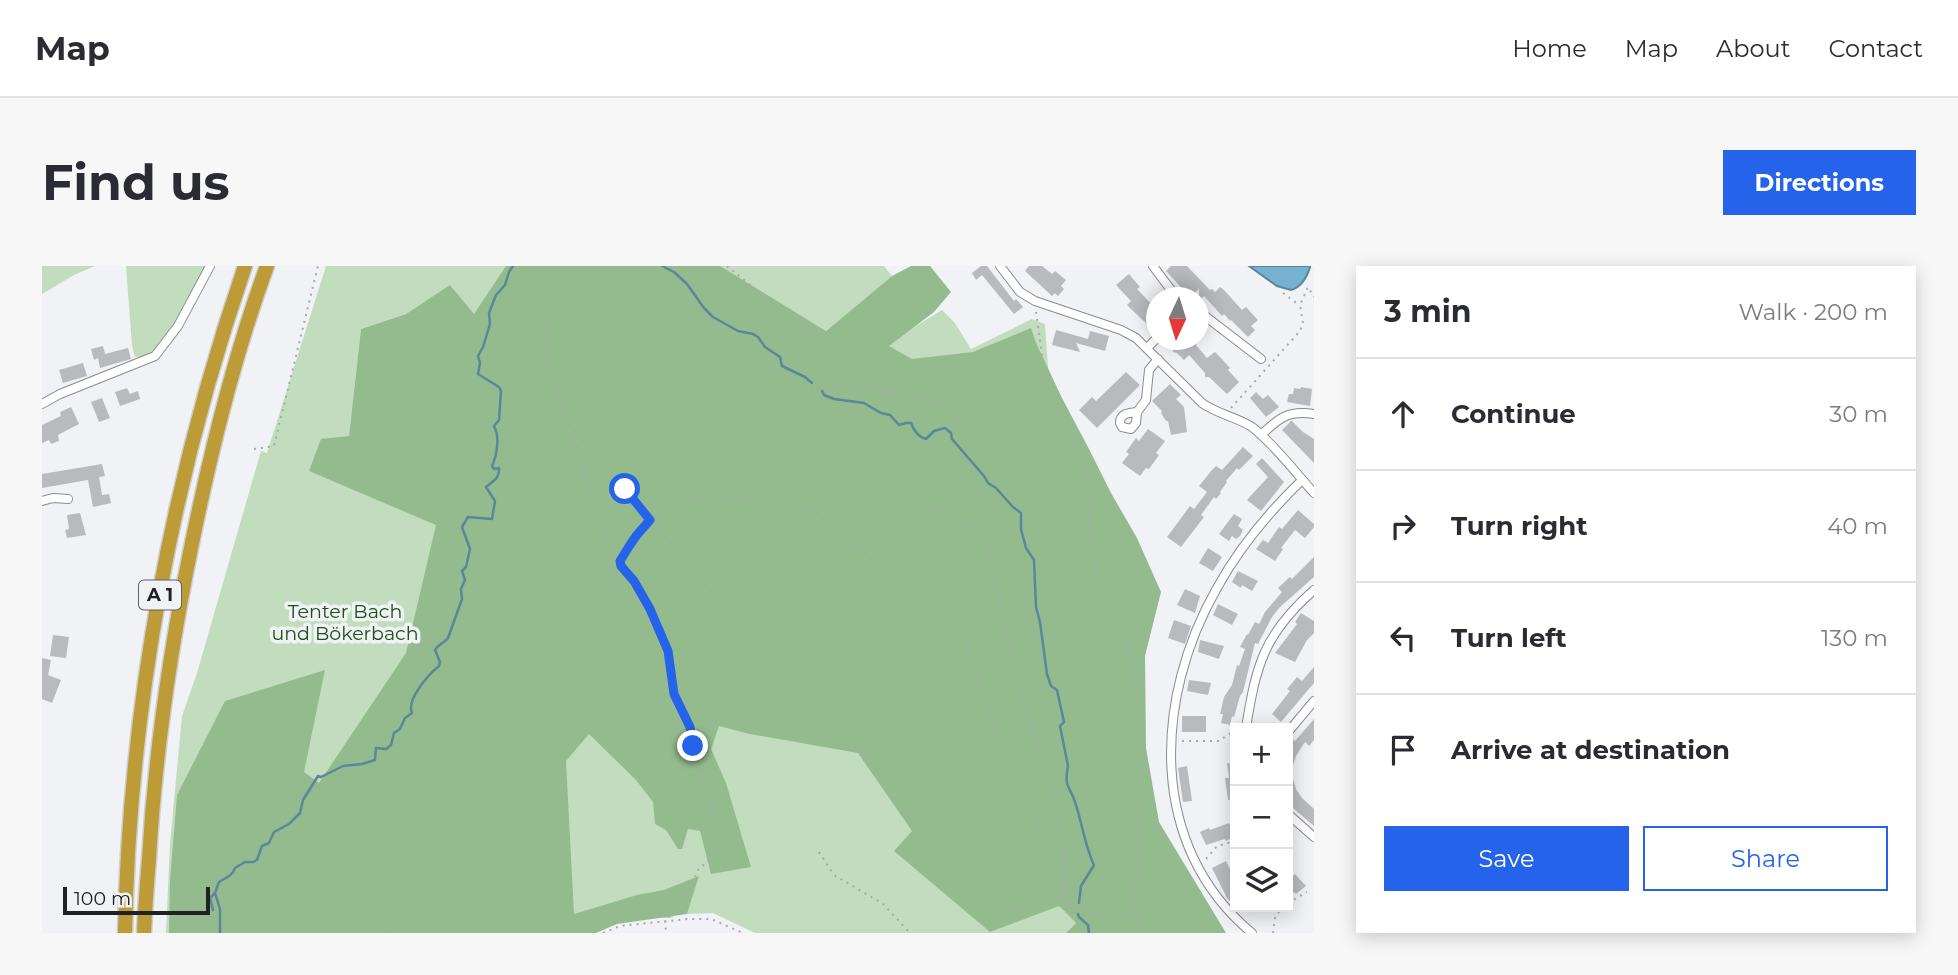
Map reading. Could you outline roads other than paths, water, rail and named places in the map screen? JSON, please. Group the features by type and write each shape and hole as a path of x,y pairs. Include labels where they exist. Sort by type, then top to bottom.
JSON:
{"highway":[{"name":"A 1","path":"125,933 135,779 156,617 182,488 219,345 245,266"},
{"name":"A 1","path":"144,933 155,777 176,622 221,417 267,266"}],"street":[{"path":"42,404 60,394 155,356 178,326 210,266"},
{"path":"1000,266 1020,292 1035,301 1129,333 1146,346"},
{"path":"1153,266 1169,287"},
{"path":"1209,319 1261,359"},
{"path":"1150,350 1202,403 1249,425 1261,435 1314,493"},
{"path":"1137,412 1146,400 1149,370 1158,359"},
{"path":"1261,435 1283,416 1296,413 1314,414"},
{"path":"1252,933 1222,904 1197,865 1187,843 1178,815 1170,764 1171,741 1176,700 1184,667 1202,617 1216,589 1254,533 1302,480"},
{"path":"42,501 53,498 68,499"},
{"path":"1247,723 1256,675 1266,647 1288,614 1314,590"},
{"path":"1293,726 1313,704"},
{"path":"1293,818 1314,837"}],"water":[{"path":"1249,266 1310,267 1303,281 1291,290 1277,286"}],"waterway":[{"path":"220,933 220,909 215,893 219,882 245,862 257,860 262,846 269,843 274,832 289,824 300,813 303,800 318,776 343,766 375,760 376,748 386,749 391,745 394,733 412,713 412,701 419,688 439,666 435,650 448,638 462,599 461,589 465,580 462,571 466,567 470,549 462,527 468,517 492,519 495,501 486,487 496,479 499,471 499,468 494,469 492,466 497,446 494,426 499,420 501,391 478,374 478,356 490,324 489,313 513,266"},
{"path":"662,266 674,272 687,284 713,317 738,331 758,337 765,347 780,357 782,366 812,383"},
{"path":"822,391 824,395 834,399 864,403 890,415 899,425 911,423 917,433 926,439 934,431 945,428 988,483 1021,513 1021,529 1026,548 1034,560 1036,607 1047,674 1051,686 1057,690 1064,722 1060,726 1068,766 1067,783 1094,865 1081,886 1079,903"},
{"path":"213,910 210,898 215,893"},
{"path":"1078,914 1088,925 1089,933"}],"park label":[{"name":"Tenter Bach und Bökerbach","path":"345,622"}]}
